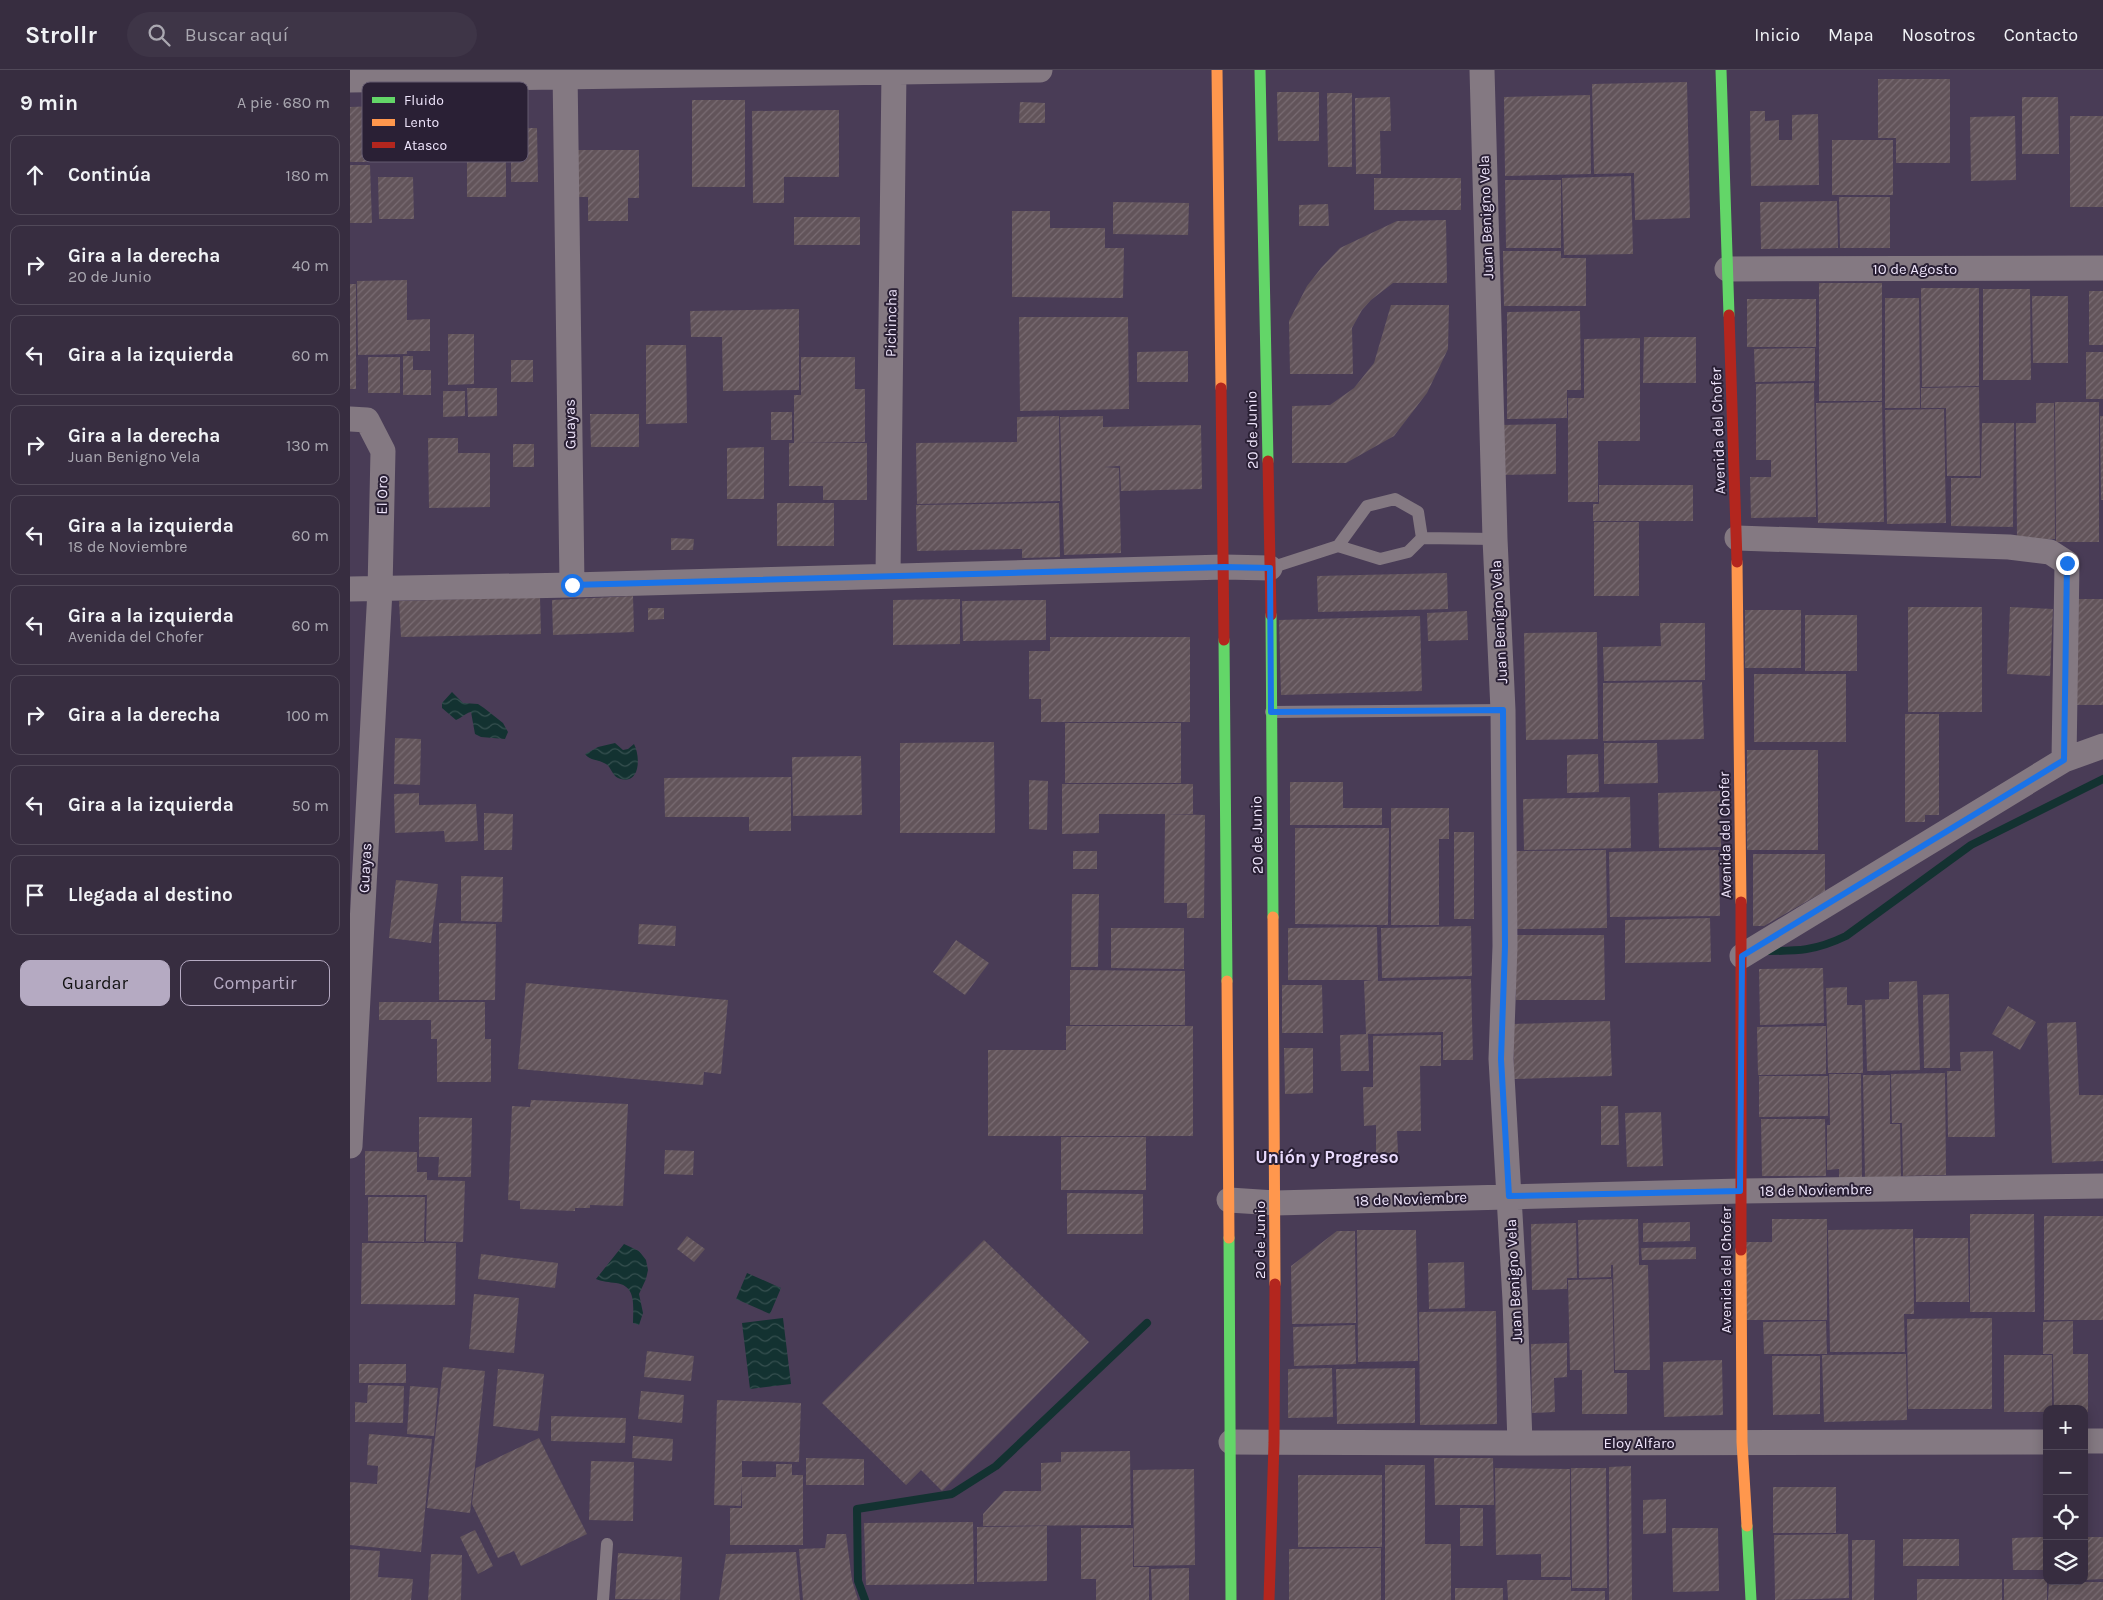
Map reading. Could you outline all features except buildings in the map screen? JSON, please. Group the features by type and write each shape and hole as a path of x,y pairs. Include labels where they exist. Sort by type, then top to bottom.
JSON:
{"street":[{"path":"350,80 565,73 1040,70"},
{"name":"20 de Junio","path":"1217,70 1224,567 1232,1600"},
{"name":"20 de Junio","path":"1260,70 1270,568 1275,1203 1274,1443 1269,1600"},
{"name":"Juan Benigno Vela","path":"1482,70 1503,710 1505,946 1501,1059 1520,1443"},
{"name":"Avenida del Chofer","path":"1721,70 1737,538 1742,956 1740,1191 1742,1442 1751,1600"},
{"name":"Pichincha","path":"888,576 894,71"},
{"name":"Guayas","path":"565,73 572,585"},
{"name":"10 de Agosto","path":"1727,269 2103,268"},
{"name":"El Oro","path":"350,419 367,420 383,451 380,590"},
{"path":"1737,538 2009,547 2050,552 2067,563 2064,760"},
{"path":"350,589 380,590 1224,567 1270,568"},
{"name":"Guayas","path":"350,1146 380,590"},
{"path":"1742,956 2064,760 2103,746"},
{"name":"18 de Noviembre","path":"1230,1200 1275,1203 1740,1191 2103,1186"},
{"path":"2088,1442 2103,1441"},
{"name":"Eloy Alfaro","path":"1231,1442 2043,1442"}],"lane":[{"path":"1338,546 1366,506 1395,499 1418,512 1422,538"},
{"path":"1270,568 1338,546 1380,559 1408,552 1422,538 1496,539"},
{"path":"1271,712 1503,710"},
{"path":"603,1600 607,1544"}],"water":[{"path":"452,692 463,703 478,704 503,723 508,732 505,739 481,737 475,734 471,712 456,720 442,708 442,703"},
{"path":"615,743 623,750 628,749 634,744 638,763 635,775 631,778 625,780 618,778 606,764 589,758 585,754 598,747"},
{"path":"624,1244 639,1251 646,1260 648,1270 639,1294 643,1313 639,1325 633,1323 633,1304 631,1292 628,1288 616,1283 596,1279"},
{"path":"747,1273 781,1288 770,1314 736,1299"},
{"path":"783,1318 791,1384 750,1389 742,1323"}],"waterway":[{"path":"1765,951 1806,949 1825,945 1846,936 1971,845 2103,779"},
{"path":"865,1600 858,1581 857,1509 952,1494 996,1466 1147,1323"}],"traffic: fast":[{"path":"1260,70 1268,461"},
{"path":"1721,70 1729,315"},
{"path":"1271,615 1273,917"},
{"path":"1224,640 1227,981"},
{"path":"1229,1238 1231,1600"},
{"path":"1747,1526 1751,1600"}],"traffic: slow":[{"path":"1217,70 1221,388"},
{"path":"1737,562 1741,902"},
{"path":"1273,917 1275,1284"},
{"path":"1227,981 1229,1238"},
{"path":"1741,1250 1742,1442 1747,1526"}],"traffic: jam":[{"path":"1729,315 1737,562"},
{"path":"1221,388 1224,640"},
{"path":"1268,461 1271,615"},
{"path":"1741,902 1741,1250"},
{"path":"1269,1600 1274,1443 1275,1284"}],"district":[{"name":"Unión y Progreso","path":"1327,1157"}],"route":[{"path":"572,585 1224,567 1270,568 1271,712 1503,710 1505,946 1501,1059 1509,1196 1740,1191 1742,956 2064,760 2067,563"}]}
